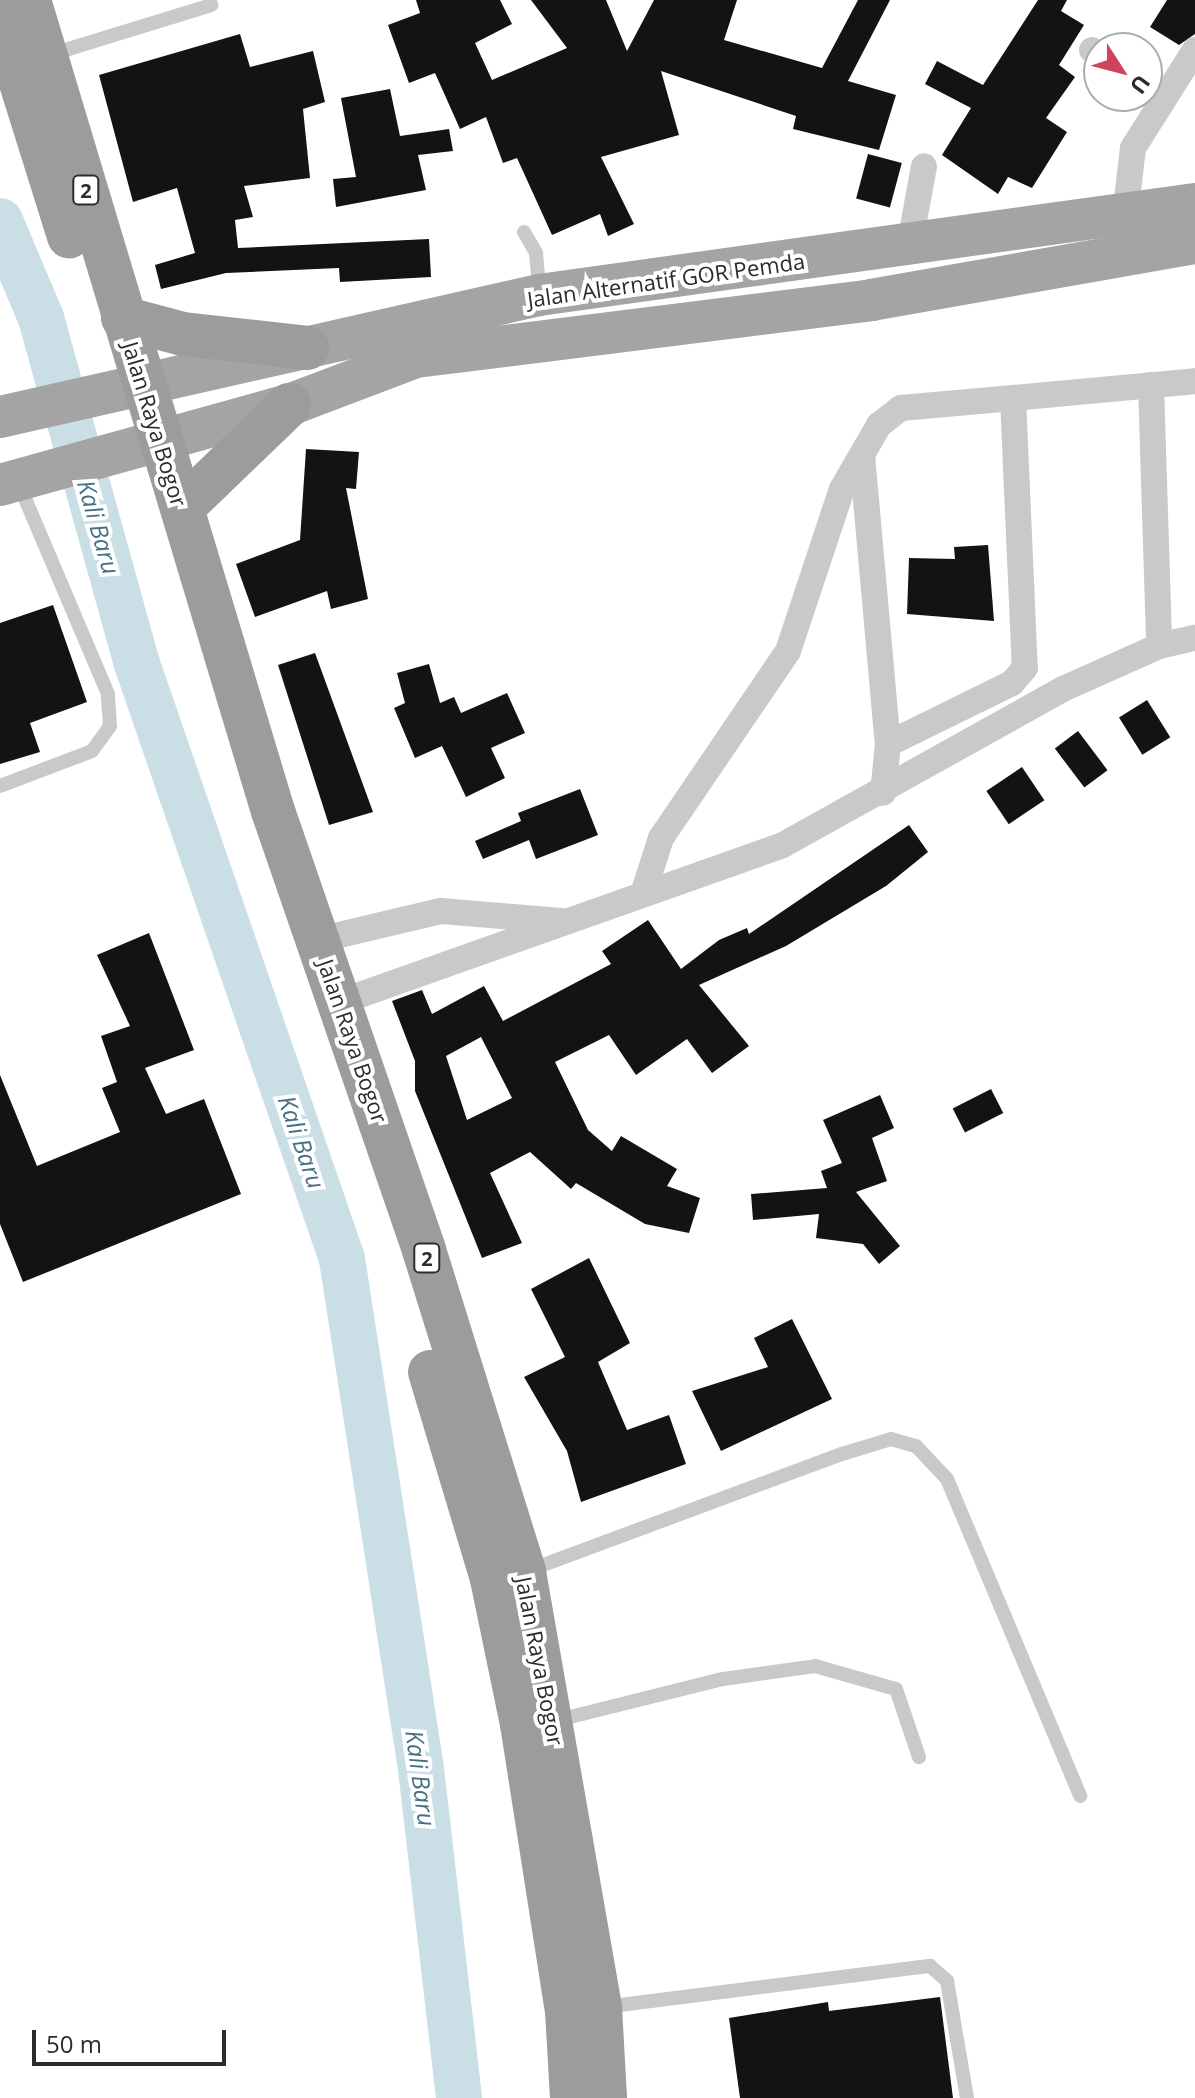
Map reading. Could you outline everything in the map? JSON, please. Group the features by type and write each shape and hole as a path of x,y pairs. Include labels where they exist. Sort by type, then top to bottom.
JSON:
{"highway":[{"name":"Jalan Raya Bogor","path":"29,0 49,55 123,318 118,387"},
{"name":"Jalan Raya Bogor","path":"0,16 118,387 133,448 247,823 368,1131 524,1572 552,1721 584,2009 572,2098"},
{"path":"123,318 183,334 307,348"},
{"path":"182,508 289,405"},
{"name":"Jalan Raya Bogor","path":"133,448 182,508 340,1002 368,1131 492,1579 605,2098"}],"main road":[{"name":"Jalan Alternatif GOR Pemda","path":"3,416 118,387 539,295 909,248 1195,204"},
{"name":"Jalan Alternatif GOR Pemda","path":"18,481 289,405 416,357 871,300 1195,243"}],"street":[{"path":"1163,84 1195,50"},
{"path":"1125,216 1133,148 1148,112"},
{"path":"909,248 924,166"},
{"path":"643,894 661,838 788,651 842,489 862,455 901,408 1195,381"},
{"path":"1151,385 1159,646"},
{"path":"888,744 1012,683 1025,668 1013,398"},
{"path":"862,455 888,744 883,793"},
{"path":"340,1002 781,846 883,793 1063,689 1159,646 1195,638"},
{"path":"318,940 441,911 570,922"}],"lane":[{"path":"49,55 212,5"},
{"path":"524,232 536,253 539,295"},
{"path":"0,786 92,751 110,726 108,694 18,481"},
{"path":"524,1572 842,1454 891,1439 916,1446 947,1479 1080,1796"},
{"path":"552,1721 708,1682 815,1666 896,1689 919,1757"},
{"path":"584,2009 930,1966 947,1981 967,2098"}],"building":[{"path":"416,0 500,0 512,24 475,43 492,80 567,48 531,0 606,0 627,51 654,0 737,0 724,40 822,68 858,0 890,0 848,81 896,95 879,150 793,129 796,116 661,71 679,135 601,157 634,224 608,236 600,214 552,235 517,158 503,163 486,117 460,129 435,73 409,83 388,25 420,13"},
{"path":"1038,0 1067,0 1061,11 1084,25 1059,65 1075,77 1046,118 1067,132 1032,188 1008,177 998,194 942,155 971,108 925,84 937,61 983,85"},
{"path":"1167,0 1195,0 1195,34 1179,45 1163,32 1150,27"},
{"path":"240,34 250,67 313,51 325,102 303,109 310,178 244,186 253,217 235,220 238,248 429,239 431,277 340,282 339,268 226,273 161,289 155,265 195,253 177,188 133,202 99,75"},
{"path":"390,89 400,136 449,129 453,151 418,155 426,190 336,207 333,179 356,177 341,98"},
{"path":"868,154 902,163 890,207 856,198"},
{"path":"306,449 359,452 356,489 346,488 368,599 331,609 327,591 255,617 236,564 300,540"},
{"path":"988,545 994,621 907,614 909,558 955,559 954,547"},
{"path":"53,605 87,702 30,723 40,752 0,764 0,623"},
{"path":"315,653 373,812 329,825 278,665"},
{"path":"429,664 440,703 454,697 461,713 507,693 525,733 491,748 505,778 466,797 442,746 415,758 394,708 405,703 397,673"},
{"path":"1147,700 1170,737 1142,755 1119,717"},
{"path":"1078,731 1107,770 1084,788 1055,748"},
{"path":"1022,767 1044,800 1009,824 986,791"},
{"path":"580,789 598,835 536,859 529,840 483,859 475,841 521,821 518,813"},
{"path":"909,825 928,852 886,886 786,946 699,985 749,1046 712,1073 687,1039 636,1075 609,1035 555,1062 588,1130 612,1151 621,1136 677,1169 667,1186 700,1198 689,1233 645,1224 576,1183 571,1189 530,1152 490,1173 522,1243 482,1258 415,1091 415,1061 392,1001 422,990 432,1014 484,986 503,1021 611,964 602,951 648,920 681,969 719,940 747,928 749,934","holes":["481,1037 512,1098 467,1120 446,1056"]},
{"path":"149,933 194,1050 145,1068 166,1114 204,1099 241,1194 23,1282 0,1224 0,1075 37,1166 120,1132 102,1088 117,1082 101,1036 130,1026 97,955"},
{"path":"991,1089 1003,1113 965,1133 953,1109"},
{"path":"880,1095 894,1128 872,1138 887,1181 856,1192 900,1246 879,1264 863,1244 816,1238 819,1214 753,1220 751,1194 827,1188 821,1171 842,1163 823,1120"},
{"path":"589,1258 630,1343 598,1362 627,1430 669,1415 686,1464 581,1502 567,1451 524,1377 565,1357 531,1289"},
{"path":"792,1319 832,1399 721,1451 692,1391 768,1367 754,1338"},
{"path":"940,1997 953,2098 740,2098 729,2018 828,2002 829,2011"}],"waterway":[{"name":"Kali Baru","path":"0,221 41,318 136,661 342,1259 421,1769 459,2098"}]}
